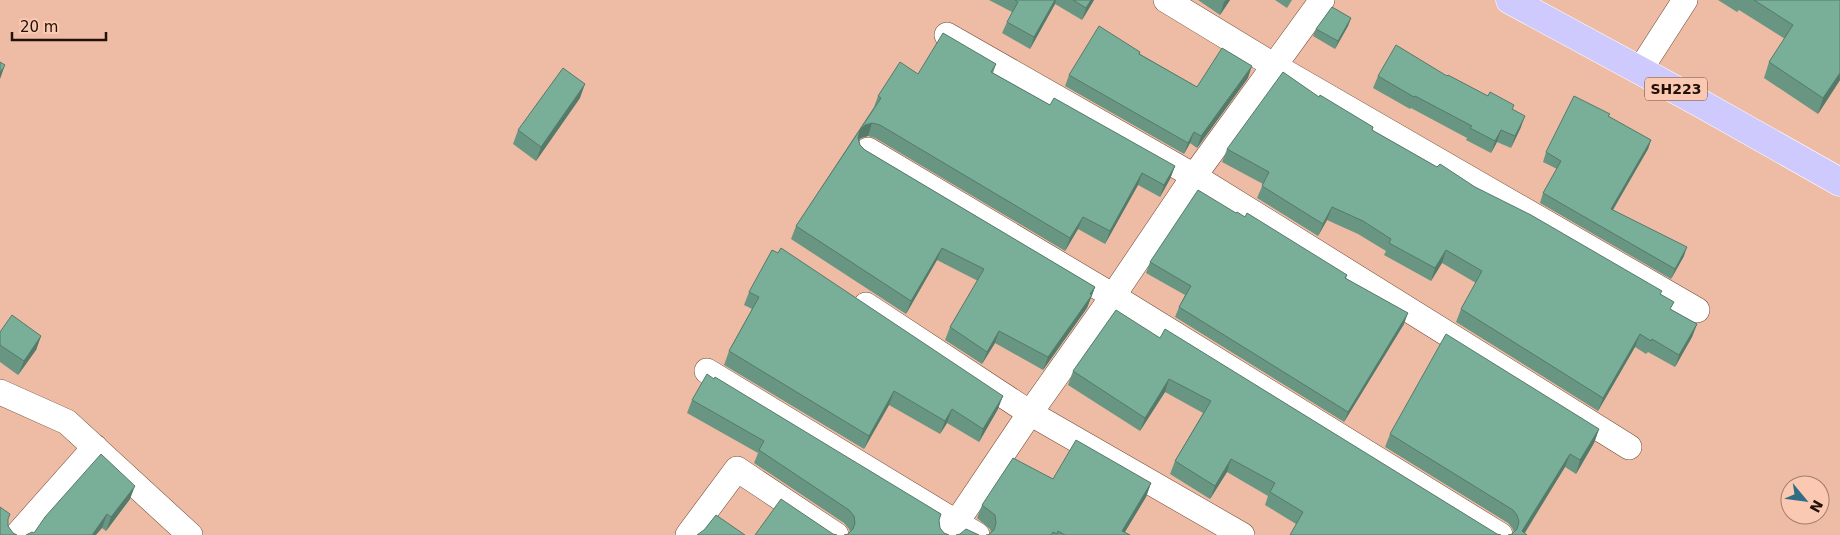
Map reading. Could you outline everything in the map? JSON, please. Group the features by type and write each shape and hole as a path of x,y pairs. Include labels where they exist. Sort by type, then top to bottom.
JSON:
{"main road":[{"name":"SH223","path":"1510,0 1840,182"}],"street":[{"path":"1166,0 1273,65 1697,310"},
{"path":"952,528 1194,176 1322,0"},
{"path":"1640,70 1685,0"},
{"path":"947,35 1194,176 1629,447"},
{"path":"868,150 1112,296 1500,535"},
{"path":"843,290 1030,413 1242,535"},
{"path":"707,371 952,528 977,535"},
{"path":"0,392 67,422 190,535"},
{"path":"17,535 95,447"},
{"path":"688,535 737,469 836,535"}],"building":[{"path":"1015,0 1055,0 1034,37 1007,22 1018,2"},
{"path":"1073,0 1091,0 1086,8"},
{"path":"1754,0 1840,0 1840,73 1823,98 1769,62 1793,25"},
{"path":"1332,7 1351,18 1338,41 1316,29"},
{"path":"1099,26 1140,52 1139,54 1197,87 1222,48 1252,66 1201,136 1194,132 1188,143 1069,75"},
{"path":"943,33 996,64 991,72 1050,105 1054,98 1175,166 1164,185 1142,173 1110,231 1083,217 1070,238 880,125 872,123 865,125 860,130 858,138 860,145 865,150 1095,287 1090,294 1092,295 1048,357 999,331 987,352 950,327 984,269 942,248 911,301 796,226 881,98 878,96 900,62 918,74"},
{"path":"1396,45 1447,76 1488,96 1490,92 1514,105 1512,109 1525,116 1515,136 1501,130 1495,141 1470,128 1472,126 1414,97 1378,76"},
{"path":"0,62 5,65 0,73"},
{"path":"563,68 585,84 541,147 518,130"},
{"path":"1283,72 1319,97 1320,95 1373,127 1372,130 1437,167 1440,164 1475,187 1531,215 1662,291 1660,294 1674,302 1670,309 1697,324 1679,355 1640,334 1603,398 1461,309 1482,271 1446,250 1435,268 1389,243 1391,239 1363,221 1332,207 1323,224 1262,186 1269,172 1227,149"},
{"path":"1574,96 1610,114 1608,116 1651,140 1611,209 1687,247 1675,269 1543,193 1561,161 1546,152"},
{"path":"1198,190 1236,213 1245,217 1247,213 1347,275 1345,278 1408,313 1348,412 1179,307 1191,286 1150,262"},
{"path":"781,248 1003,396 983,429 952,409 945,421 894,391 869,436 729,351 759,297 749,292 772,250 778,253"},
{"path":"1116,310 1160,338 1165,329 1501,535 1290,535 1303,512 1270,492 1275,483 1231,459 1215,486 1175,461 1211,401 1169,379 1145,418 1073,371"},
{"path":"12,315 41,336 24,361 0,345 0,332"},
{"path":"1446,334 1599,429 1580,460 1570,454 1522,531 1527,535 1508,535 1517,529 1519,522 1513,510 1390,434"},
{"path":"707,374 714,379 715,377 941,514 939,520 940,528 949,535 844,535 853,529 855,523 854,516 849,510 759,450 764,441 692,400"},
{"path":"1076,440 1151,483 1122,531 1130,535 1065,535 1058,531 1057,534 1053,532 1051,535 988,535 994,530 996,523 995,515 982,505 1013,458 1053,479"},
{"path":"101,454 135,486 111,517 107,514 92,535 26,535 34,533 45,517"},
{"path":"781,499 833,534 837,535 755,535"},
{"path":"0,507 10,514 8,526 17,535 0,535"},
{"path":"716,515 745,535 697,535 704,530"},
{"path":"966,529 979,535 956,535"}]}
